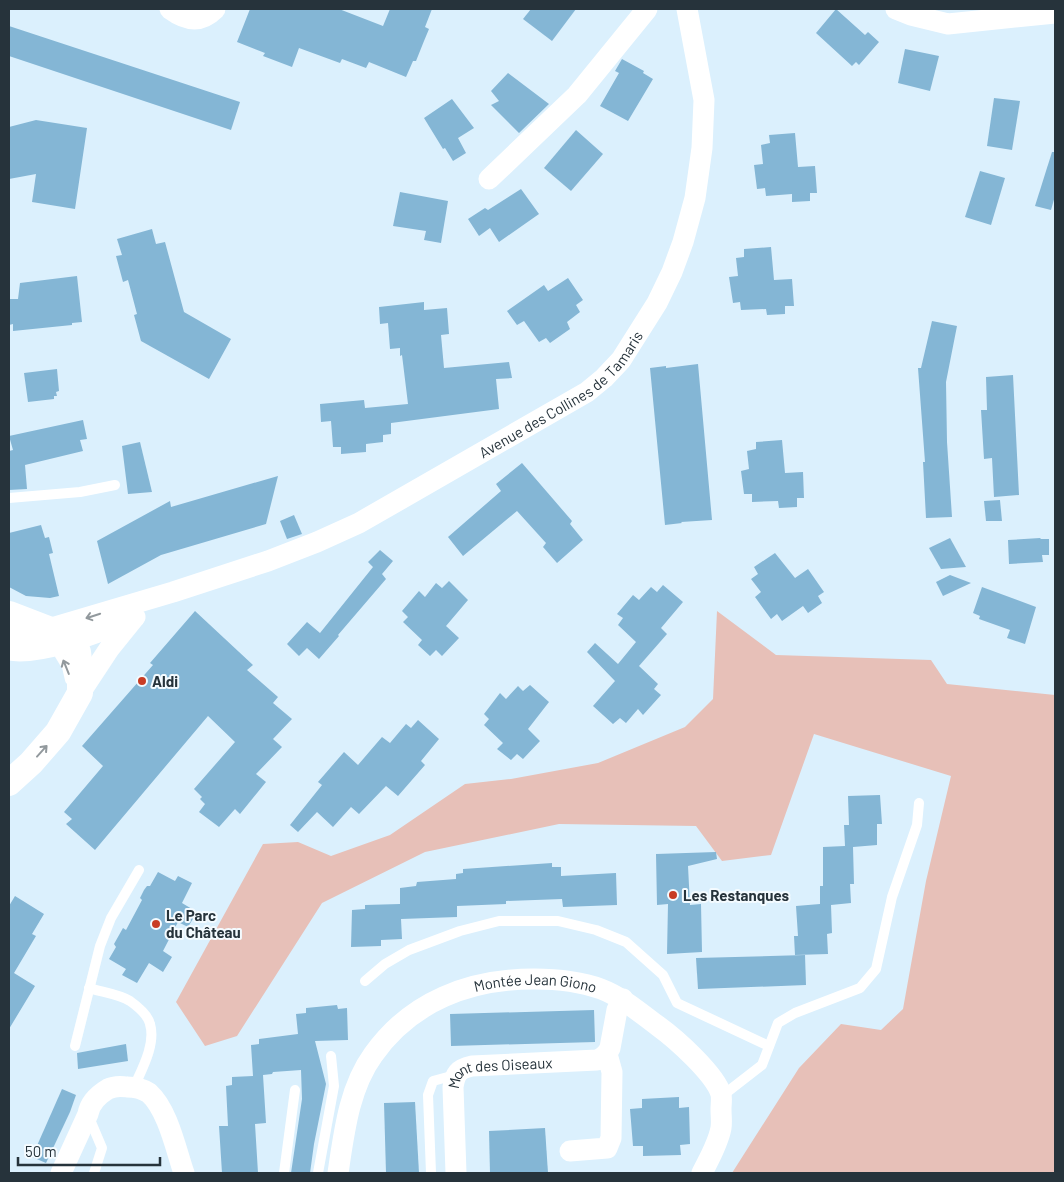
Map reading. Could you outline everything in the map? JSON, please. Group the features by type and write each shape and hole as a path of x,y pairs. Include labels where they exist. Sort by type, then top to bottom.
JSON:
{"street":[{"path":"170,9 181,17 196,19 210,14 215,9"},
{"path":"489,179 576,95 647,9"},
{"name":"Avenue des Collines de Tamaris","path":"9,650 32,650 53,637 173,592 268,562 359,523 587,392 604,378 621,360 652,310 672,272 683,242 695,198 702,148 704,100 687,9"},
{"path":"896,9 911,15 948,24 1055,14"},
{"name":"Avenue des Collines de Tamaris","path":"74,703 108,649 134,617 173,592"},
{"path":"9,614 53,637 75,645 80,658 74,703 58,732 31,763 9,783"},
{"name":"Avenue des Collines de Tamaris","path":"9,638 53,637 134,617"},
{"name":"Montée Jean Giono","path":"338,1173 350,1109 360,1080 372,1056 403,1022 422,1009 456,991 475,985 516,979 558,979 601,989 623,999 664,1030 710,1074 722,1096"},
{"path":"570,1152 607,1148 611,1138 612,1072 608,1054 617,1010 623,999"},
{"name":"Mont des Oiseaux","path":"456,1173 453,1087 455,1075 461,1069 472,1066 597,1060 608,1054"},
{"path":"61,1173 88,1114 89,1107 99,1094 112,1087 134,1087 148,1092 158,1105 170,1130 184,1173"},
{"path":"702,1173 718,1141 721,1128 722,1096"}],"lane":[{"path":"9,498 80,492 115,485"},
{"path":"722,1096 762,1065 778,1023 795,1013 860,988 876,969 892,897 917,825 919,803"},
{"path":"75,1046 100,946 111,918 139,870"},
{"path":"364,980 385,964 409,950 460,931 500,921 558,921 596,930 626,942 663,975 677,1003 769,1046"},
{"path":"89,988 128,1000 144,1014 150,1024 151,1040 144,1065 134,1087"},
{"path":"318,1173 334,1086 331,1056"},
{"path":"431,1173 428,1095 433,1081 455,1075"},
{"path":"284,1173 295,1090"},
{"path":"88,1114 102,1148 94,1173"}],"shaded area":[{"path":"717,611 776,655 931,660 947,684 1055,695 1055,1173 732,1173 799,1068 841,1024 881,1030 903,1009 926,881 951,776 814,734 771,855 722,861 696,826 559,824 425,852 322,903 237,1036 205,1046 176,1002 263,844 298,842 331,856 390,835 465,784 511,779 598,763 685,727 713,699"}],"building":[{"path":"250,9 339,9 383,26 390,9 432,9 425,27 429,29 416,61 413,61 406,77 369,62 366,68 342,59 340,63 299,48 292,67 263,56 265,53 237,42"},
{"path":"531,9 576,9 552,41 523,19"},
{"path":"836,9 865,35 868,32 879,42 859,65 856,62 852,66 816,33"},
{"path":"9,26 240,102 231,130 9,56"},
{"path":"905,49 939,56 930,91 898,83"},
{"path":"622,59 644,71 643,73 653,79 628,121 600,106 619,73 615,71"},
{"path":"508,73 549,104 519,133 491,105 499,101 491,91"},
{"path":"994,98 1020,101 1012,150 987,146"},
{"path":"452,99 474,128 458,138 466,153 453,161 445,148 443,149 424,118"},
{"path":"36,120 87,128 75,209 32,202 36,174 9,179 9,127"},
{"path":"576,130 603,154 571,191 544,168"},
{"path":"795,133 798,167 815,166 817,193 810,193 810,201 792,202 792,194 766,196 765,188 757,189 754,165 763,164 761,145 770,143 769,135"},
{"path":"1052,152 1055,152 1055,196 1051,210 1035,206"},
{"path":"980,171 1005,178 991,225 965,217"},
{"path":"521,189 539,214 499,242 490,228 479,236 468,219 485,208 488,210"},
{"path":"400,192 448,201 441,243 424,240 426,231 393,226"},
{"path":"152,229 156,244 165,242 184,312 231,339 209,379 141,341 134,315 137,314 128,280 123,282 116,256 122,255 117,239"},
{"path":"771,247 774,280 792,279 794,306 785,306 785,314 767,315 766,309 741,310 740,302 733,303 729,277 738,276 736,258 744,257 744,249"},
{"path":"77,276 82,322 72,323 72,325 13,331 13,324 9,325 9,299 18,299 20,283"},
{"path":"568,278 583,300 576,305 580,312 567,322 570,329 550,343 546,338 539,342 524,321 517,325 507,311 544,285 548,291"},
{"path":"424,302 424,310 447,308 449,334 441,335 444,368 509,362 512,378 496,379 499,409 391,423 391,434 383,435 383,442 366,444 366,452 341,454 341,447 333,447 331,421 321,422 320,404 364,400 365,408 408,404 400,348 390,349 388,323 380,324 379,307"},
{"path":"932,321 957,326 946,382 947,442 952,517 926,518 923,462 925,462 918,368 921,368"},
{"path":"698,364 712,520 665,525 650,368"},
{"path":"57,369 59,391 56,392 57,396 54,396 54,399 28,402 24,373"},
{"path":"1013,375 1019,495 994,497 992,458 984,459 981,410 987,410 986,377"},
{"path":"83,420 87,439 80,440 83,451 25,465 27,489 9,490 9,451 13,450 9,436"},
{"path":"782,440 785,473 803,472 804,498 797,498 797,507 779,508 778,501 752,502 752,494 744,494 741,471 749,469 747,451 756,449 756,442"},
{"path":"140,442 152,492 128,494 122,446"},
{"path":"522,463 572,521 570,524 583,540 557,563 543,547 546,543 517,511 463,556 448,537 501,491 496,484"},
{"path":"278,476 266,524 161,555 108,584 97,541 170,501 171,507"},
{"path":"1000,500 1002,521 986,521 984,501"},
{"path":"294,515 302,534 287,539 280,521"},
{"path":"41,525 45,538 49,537 53,553 49,554 59,596 50,598 26,596 9,587 9,533"},
{"path":"950,538 966,567 941,569 929,548"},
{"path":"1049,539 1049,555 1042,555 1043,562 1009,564 1008,540"},
{"path":"380,550 393,561 382,574 386,579 319,659 307,648 299,656 287,644 307,622 320,633 373,567 368,562"},
{"path":"775,553 795,578 808,569 824,592 818,596 822,603 808,613 803,606 782,621 777,614 771,619 755,597 761,592 751,579 758,574 754,567"},
{"path":"950,575 971,583 943,596 936,582"},
{"path":"449,581 468,600 446,626 459,638 442,656 436,650 430,656 418,645 422,640 403,622 408,617 402,611 419,591 425,597 436,583 442,588"},
{"path":"663,585 683,602 661,628 667,634 639,666 658,684 654,689 661,695 643,715 638,709 626,723 620,718 613,724 593,706 615,681 587,652 595,643 618,664 636,642 618,625 623,618 617,614 633,595 639,600 651,587 657,592"},
{"path":"982,587 1036,607 1025,644 1007,638 1010,630 979,619 980,616 973,613"},
{"path":"195,611 253,665 247,670 278,697 273,703 292,719 273,739 282,747 256,774 266,782 240,814 235,809 219,827 199,812 205,804 200,799 202,797 194,789 235,742 208,716 95,850 66,824 72,819 64,812 103,766 82,746 153,665 150,663"},
{"path":"530,685 549,702 528,729 540,741 523,759 517,754 511,760 497,749 503,743 484,725 489,719 484,714 500,693 506,699 518,686 523,691"},
{"path":"418,720 439,739 421,761 425,765 398,796 386,786 359,814 351,807 333,827 317,812 298,832 290,825 322,785 318,782 344,752 358,765 382,737 390,743 406,724 411,728"},
{"path":"880,795 882,824 877,824 877,845 853,847 854,884 850,884 851,903 831,905 832,933 827,934 828,954 795,955 794,936 798,936 796,906 820,904 820,886 823,886 823,847 845,846 844,825 849,825 848,796"},
{"path":"716,852 717,859 688,866 690,905 701,904 702,952 667,954 668,904 657,905 656,854"},
{"path":"552,863 552,867 561,867 561,876 616,873 617,905 563,907 562,899 506,901 506,904 457,906 457,917 401,919 402,939 381,940 381,946 351,947 352,910 365,909 365,905 400,904 400,888 416,886 417,882 456,879 456,874 463,873 463,869"},
{"name":"Le Parc du Château","path":"158,872 175,881 178,876 192,883 182,903 197,912 188,927 178,922 163,951 172,957 163,972 149,963 137,983 122,975 126,969 109,959 116,947 114,944 123,928 126,930 142,900 140,898 144,890 147,886 150,886"},
{"path":"15,896 44,914 32,934 36,936 14,973 35,986 9,1029 9,906"},
{"path":"805,955 806,985 698,989 696,958"},
{"path":"337,1005 338,1009 347,1008 348,1040 315,1041 326,1084 310,1173 291,1173 302,1099 301,1070 273,1072 272,1074 263,1075 266,1123 255,1124 258,1173 222,1173 219,1126 228,1126 226,1086 232,1085 232,1077 253,1076 251,1045 259,1044 259,1039 298,1034 296,1014 306,1013 306,1008"},
{"path":"594,1010 595,1042 451,1046 450,1014"},
{"path":"126,1044 128,1061 78,1069 77,1053"},
{"path":"62,1089 76,1095 46,1163 32,1157"},
{"path":"679,1097 679,1108 689,1107 690,1144 680,1145 681,1155 643,1156 643,1146 633,1146 630,1109 642,1108 642,1099"},
{"path":"415,1102 419,1173 386,1173 384,1103"},
{"path":"545,1128 548,1173 490,1173 489,1131"}],"place":[{"name":"Aldi","path":"142,681"},
{"name":"Les Restanques","path":"673,895"},
{"name":"Le Parc du Château","path":"156,924"}]}
